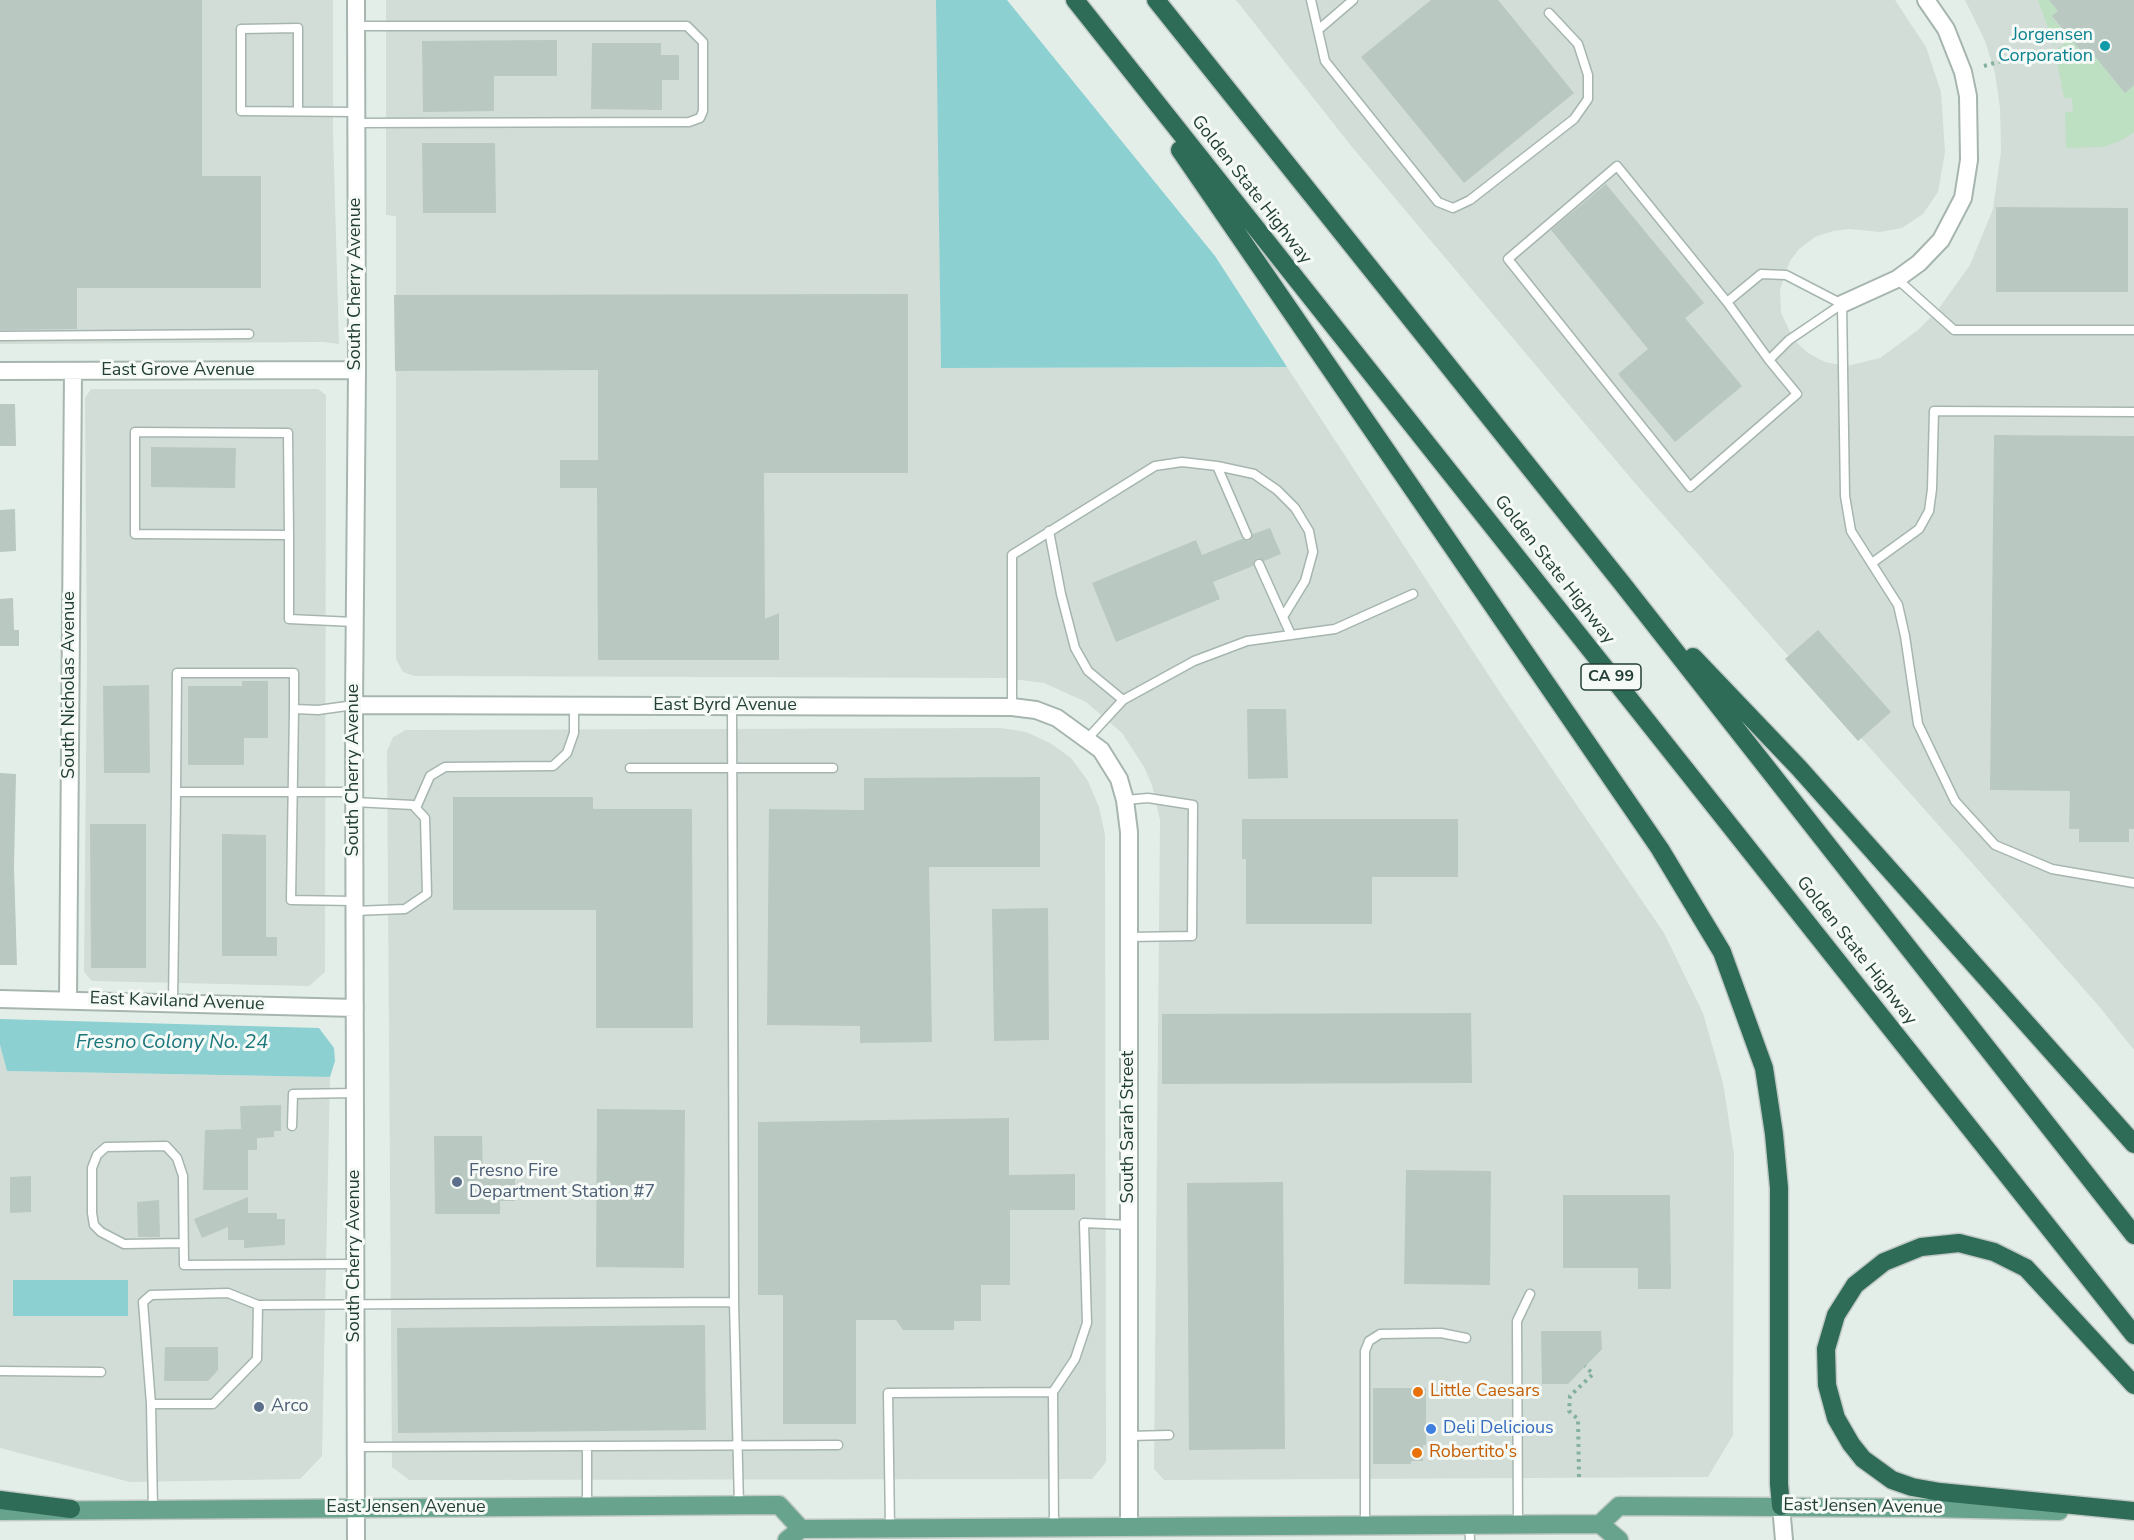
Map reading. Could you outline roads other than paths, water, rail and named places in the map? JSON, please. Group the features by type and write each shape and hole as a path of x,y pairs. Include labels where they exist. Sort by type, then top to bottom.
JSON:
{"highway":[{"name":"Golden State Highway","path":"1075,0 2134,1335"},
{"path":"1156,0 1621,582 2134,1235"},
{"path":"1088,18 1660,849 1722,952 1747,1014 1764,1068 1774,1134 1779,1188 1781,1506"},
{"path":"1621,582 1799,768 2134,1144"},
{"path":"2134,1385 2026,1268 1994,1252 1959,1243 1921,1247 1884,1262 1855,1285 1836,1315 1826,1349 1827,1385 1836,1418 1863,1459 1892,1480 1912,1487 1940,1492 2134,1513"},
{"path":"0,1500 71,1509"}],"main road":[{"name":"East Jensen Avenue","path":"0,1511 779,1505 796,1536 890,1528 925,1534 1031,1534 1054,1527 1250,1529 1365,1525 1469,1532 1518,1524 1600,1524 1619,1506 1781,1506 2134,1513"},
{"path":"1600,1524 1619,1540"}],"street":[{"name":"South Cherry Avenue","path":"356,0 357,370 354,622 356,1540"},
{"path":"1842,304 1897,279 1941,240 1963,198 1968,177 1970,120 1963,72 1946,29 1926,0"},
{"name":"East Grove Avenue","path":"0,370 357,370"},
{"name":"South Nicholas Avenue","path":"68,999 73,371"},
{"name":"East Byrd Avenue","path":"354,705 1012,706 1036,710 1057,718 1088,738"},
{"name":"South Sarah Street","path":"1088,738 1111,765 1125,800 1129,832 1129,1527"},
{"name":"East Kaviland Avenue","path":"0,999 355,1008"},
{"path":"1781,1506 1784,1540"}],"lane":[{"path":"1311,0 1325,61 1438,202 1454,208 1470,200 1574,119 1588,99 1588,75 1578,44 1549,13"},
{"path":"1318,30 1353,0"},
{"path":"298,111 298,28 241,29 241,111 298,111 355,117 689,122 700,118 703,111 703,42 687,26 356,26"},
{"path":"1617,166 1727,302 1797,394 1690,487 1508,259 1617,166"},
{"path":"1727,302 1761,274 1786,275 1842,304"},
{"path":"1897,279 1954,330 2134,330"},
{"path":"1769,360 1789,340 1842,304"},
{"path":"1842,304 1845,496 1851,531 1898,605 1918,724 1955,801 1995,845 2052,869 2134,883"},
{"path":"0,336 249,334"},
{"path":"1872,563 1919,529 1929,511 1932,489 1934,411 2134,412"},
{"path":"289,535 135,534 135,432 288,433 289,535 289,619 354,622"},
{"path":"1012,706 1012,555 1155,466 1182,462 1217,466 1254,474 1295,508 1309,531 1313,552 1305,581 1283,617"},
{"path":"1217,466 1247,535"},
{"path":"1049,531 1061,594 1075,648 1088,671 1123,700"},
{"path":"1259,564 1291,635"},
{"path":"1088,738 1123,700 1194,661 1246,641 1335,629 1413,594"},
{"path":"173,1002 177,673 294,673 294,710 292,792 291,900 405,909 427,894 425,818 413,805 292,792 176,792"},
{"path":"294,710 318,710 354,705"},
{"path":"417,808 430,776 445,767 553,766 567,753 574,733 574,706"},
{"path":"732,706 734,1302 739,1505"},
{"path":"630,768 833,768"},
{"path":"1125,800 1148,798 1192,805 1192,936 1129,937"},
{"path":"292,1126 293,1094 355,1093"},
{"path":"183,1243 124,1244 101,1232 94,1225 92,1168 97,1155 106,1147 166,1146 177,1158 183,1176 184,1265 355,1264"},
{"path":"1054,1527 1053,1392 1075,1359 1087,1323 1084,1223 1129,1225"},
{"path":"153,1509 151,1404 143,1302 152,1295 228,1293 258,1305 734,1302"},
{"path":"1518,1524 1517,1321 1530,1294"},
{"path":"151,1404 213,1404 257,1359 258,1305"},
{"path":"1365,1525 1365,1352 1369,1341 1380,1334 1441,1333 1466,1338"},
{"path":"0,1371 101,1372"},
{"path":"890,1528 888,1393 1053,1392"},
{"path":"1129,1436 1169,1435"},
{"path":"356,1447 838,1445"},
{"path":"587,1446 587,1507"}],"water":[{"path":"936,0 1007,0 1215,256 1287,367 941,368"},
{"name":"Fresno Colony No. 24","path":"0,1019 319,1028 334,1048 335,1061 330,1077 7,1071 0,1045"},
{"path":"13,1280 128,1280 128,1316 13,1316"}],"place":[{"name":"Jorgensen Corporation","path":"2105,46"},
{"name":"Fresno Fire Department Station #7","path":"457,1182"},
{"name":"Little Caesars","path":"1418,1392"},
{"name":"Arco","path":"259,1407"},
{"name":"Deli Delicious","path":"1431,1429"},
{"name":"Robertito's","path":"1417,1453"}]}
